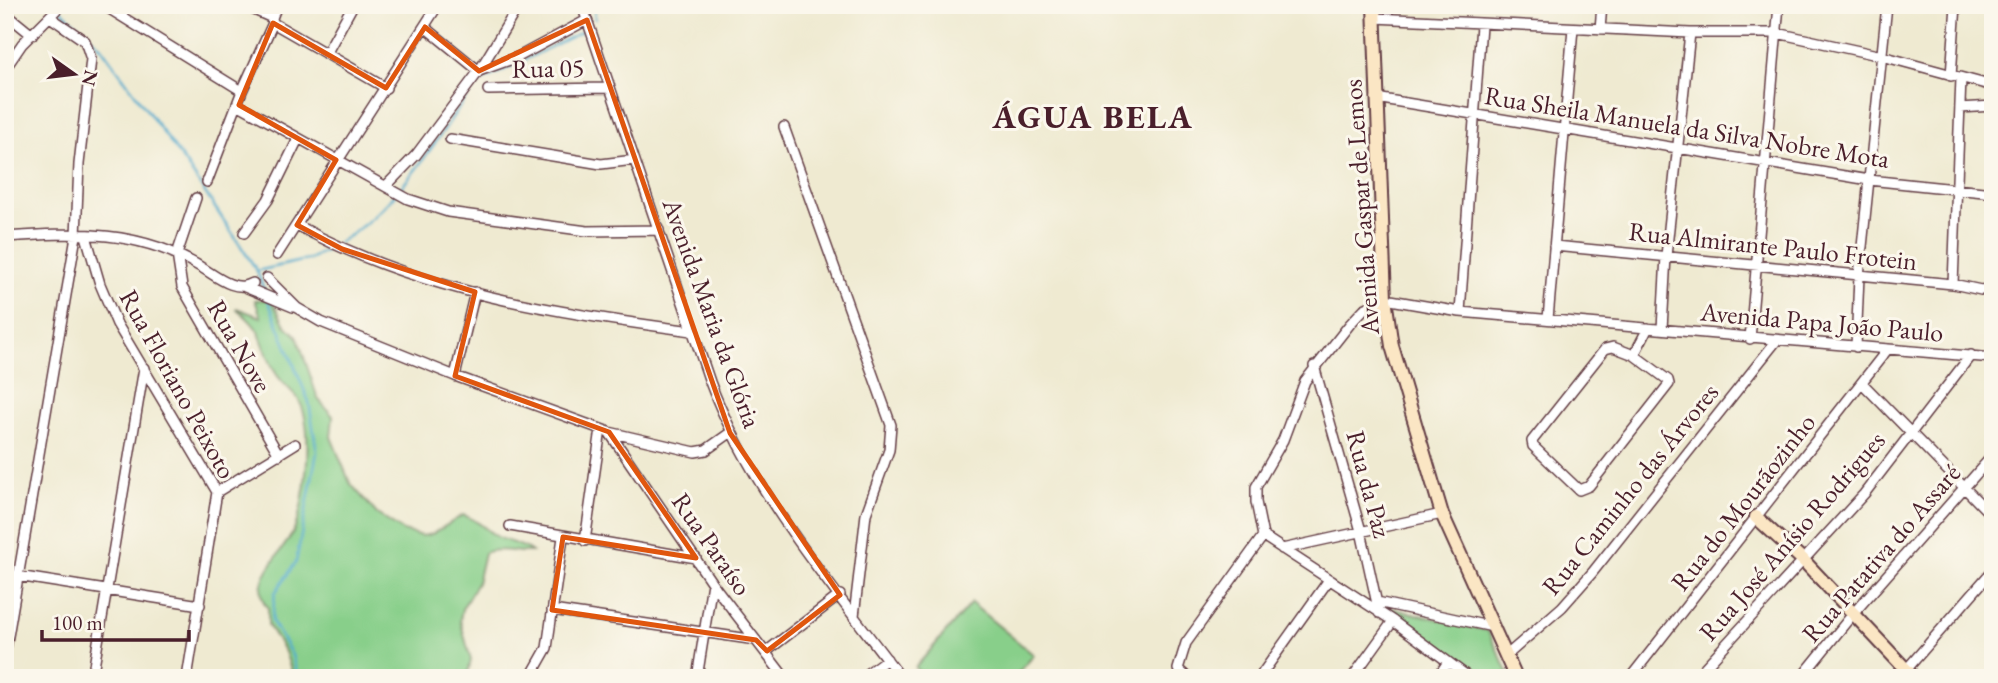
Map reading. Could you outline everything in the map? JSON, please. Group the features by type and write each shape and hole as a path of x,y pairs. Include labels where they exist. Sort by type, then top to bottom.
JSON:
{"street":[{"path":"103,5 242,91"},
{"path":"243,5 386,88"},
{"path":"207,182 277,5"},
{"path":"326,54 354,5"},
{"path":"277,254 438,5"},
{"path":"389,187 479,71 519,5"},
{"name":"Avenida Maria da Glória","path":"582,5 692,331 730,433 761,485 901,678"},
{"path":"1600,29 1602,5"},
{"path":"1750,339 1780,5"},
{"path":"1856,348 1859,276 1887,5"},
{"path":"1953,285 1960,108 1956,77 1956,5"},
{"path":"5,69 32,35 56,11 91,51 79,164 81,236 5,654"},
{"path":"1374,12 1481,25 1690,33 1777,33 1990,86 1993,68"},
{"name":"Avenida Gaspar de Lemos","path":"1374,12 1385,299 1392,346 1442,514 1516,678"},
{"path":"5,13 32,35"},
{"path":"479,71 518,57 587,20"},
{"path":"1460,312 1472,113 1481,25"},
{"path":"425,27 479,71"},
{"path":"1548,319 1573,28"},
{"path":"1662,329 1666,256 1690,33"},
{"name":"Rua 05","path":"488,90 609,88"},
{"name":"Rua Sheila Manuela da Silva Nobre Mota","path":"1376,98 1767,161 1868,180 1993,192"},
{"path":"239,104 408,199 475,218 587,231 659,230"},
{"path":"1960,108 1993,106"},
{"path":"783,127 891,425 889,450 866,514 854,615"},
{"path":"244,233 274,189 298,139"},
{"path":"450,139 601,163 634,160"},
{"path":"177,254 196,198"},
{"path":"297,225 342,249 475,292 569,312 692,331"},
{"path":"5,237 121,235 177,254 223,281 248,285 321,322 455,376 605,430 695,452 706,450 730,433"},
{"name":"Rua Floriano Peixoto","path":"81,236 117,324 217,492 187,678"},
{"name":"Rua Almirante Paulo Frotein","path":"1554,246 1990,289"},
{"name":"Rua Nove","path":"177,254 182,286 279,455"},
{"path":"267,278 298,308"},
{"path":"455,376 475,292"},
{"path":"1385,299 1364,309 1305,380 1283,440 1256,487 1256,502 1263,536 1393,621 1469,678"},
{"name":"Avenida Papa João Paulo","path":"1385,299 1460,312 1993,358"},
{"path":"1634,355 1648,328"},
{"name":"Rua Caminho das Árvores","path":"1507,655 1562,607 1592,573 1777,340"},
{"path":"1621,348 1634,355 1668,380 1667,388 1589,486 1579,490 1533,446 1533,438 1605,349 1621,348"},
{"name":"Rua do Mourãozinho","path":"1630,678 1887,350"},
{"name":"Rua José Anísio Rodrigues","path":"1695,678 1864,494 1971,355"},
{"name":"Rua da Paz","path":"1314,366 1361,530 1379,613"},
{"path":"92,678 144,368"},
{"path":"1863,384 1993,517"},
{"path":"585,541 605,430"},
{"name":"Rua Paraíso","path":"605,430 712,583 785,678"},
{"path":"217,492 295,444"},
{"name":"Rua Patativa do Assaré","path":"1801,678 1852,615 1993,455"},
{"path":"1282,549 1442,514"},
{"path":"1755,517 1803,560 1906,675 1993,570"},
{"path":"510,526 696,558"},
{"path":"1188,678 1178,670 1186,643 1263,536"},
{"path":"530,678 547,648 563,537"},
{"path":"5,574 200,605"},
{"path":"1259,678 1328,581"},
{"path":"697,678 712,583"},
{"path":"767,652 840,595"},
{"path":"1377,602 1493,628"},
{"path":"552,610 755,640"},
{"path":"1352,678 1393,621"},
{"path":"861,678 887,659"},
{"path":"1437,678 1448,662"}],"highlighted area":[{"path":"587,20 730,433 840,595 767,651 756,640 552,610 563,537 696,558 609,432 455,376 475,292 342,249 297,225 336,160 239,105 273,23 386,88 425,27 479,71"}],"green space":[{"path":"271,299 285,325 297,336 318,399 333,416 331,437 350,483 377,514 403,531 422,536 432,534 463,515 496,536 532,552 501,550 484,553 477,583 462,609 460,620 471,660 467,678 294,678 285,652 268,625 268,608 262,598 261,589 268,568 293,532 298,520 307,465 306,427 298,399 276,374 258,331 236,308 261,317 255,300"},
{"path":"971,603 1034,655 1014,678 927,678 915,668"},
{"path":"1386,607 1488,631 1511,678 1480,678 1385,611"}],"waterway":[{"path":"594,5 595,19"},
{"path":"61,10 101,47 186,164 256,269 265,292"},
{"path":"338,243 368,221 395,194 480,82 583,31"},
{"path":"257,271 310,259 332,247"},
{"path":"267,298 309,402 317,452 296,562 275,593 272,621 292,655 298,678"}],"district":[{"name":"ÁGUA BELA","path":"1093,116"}]}
